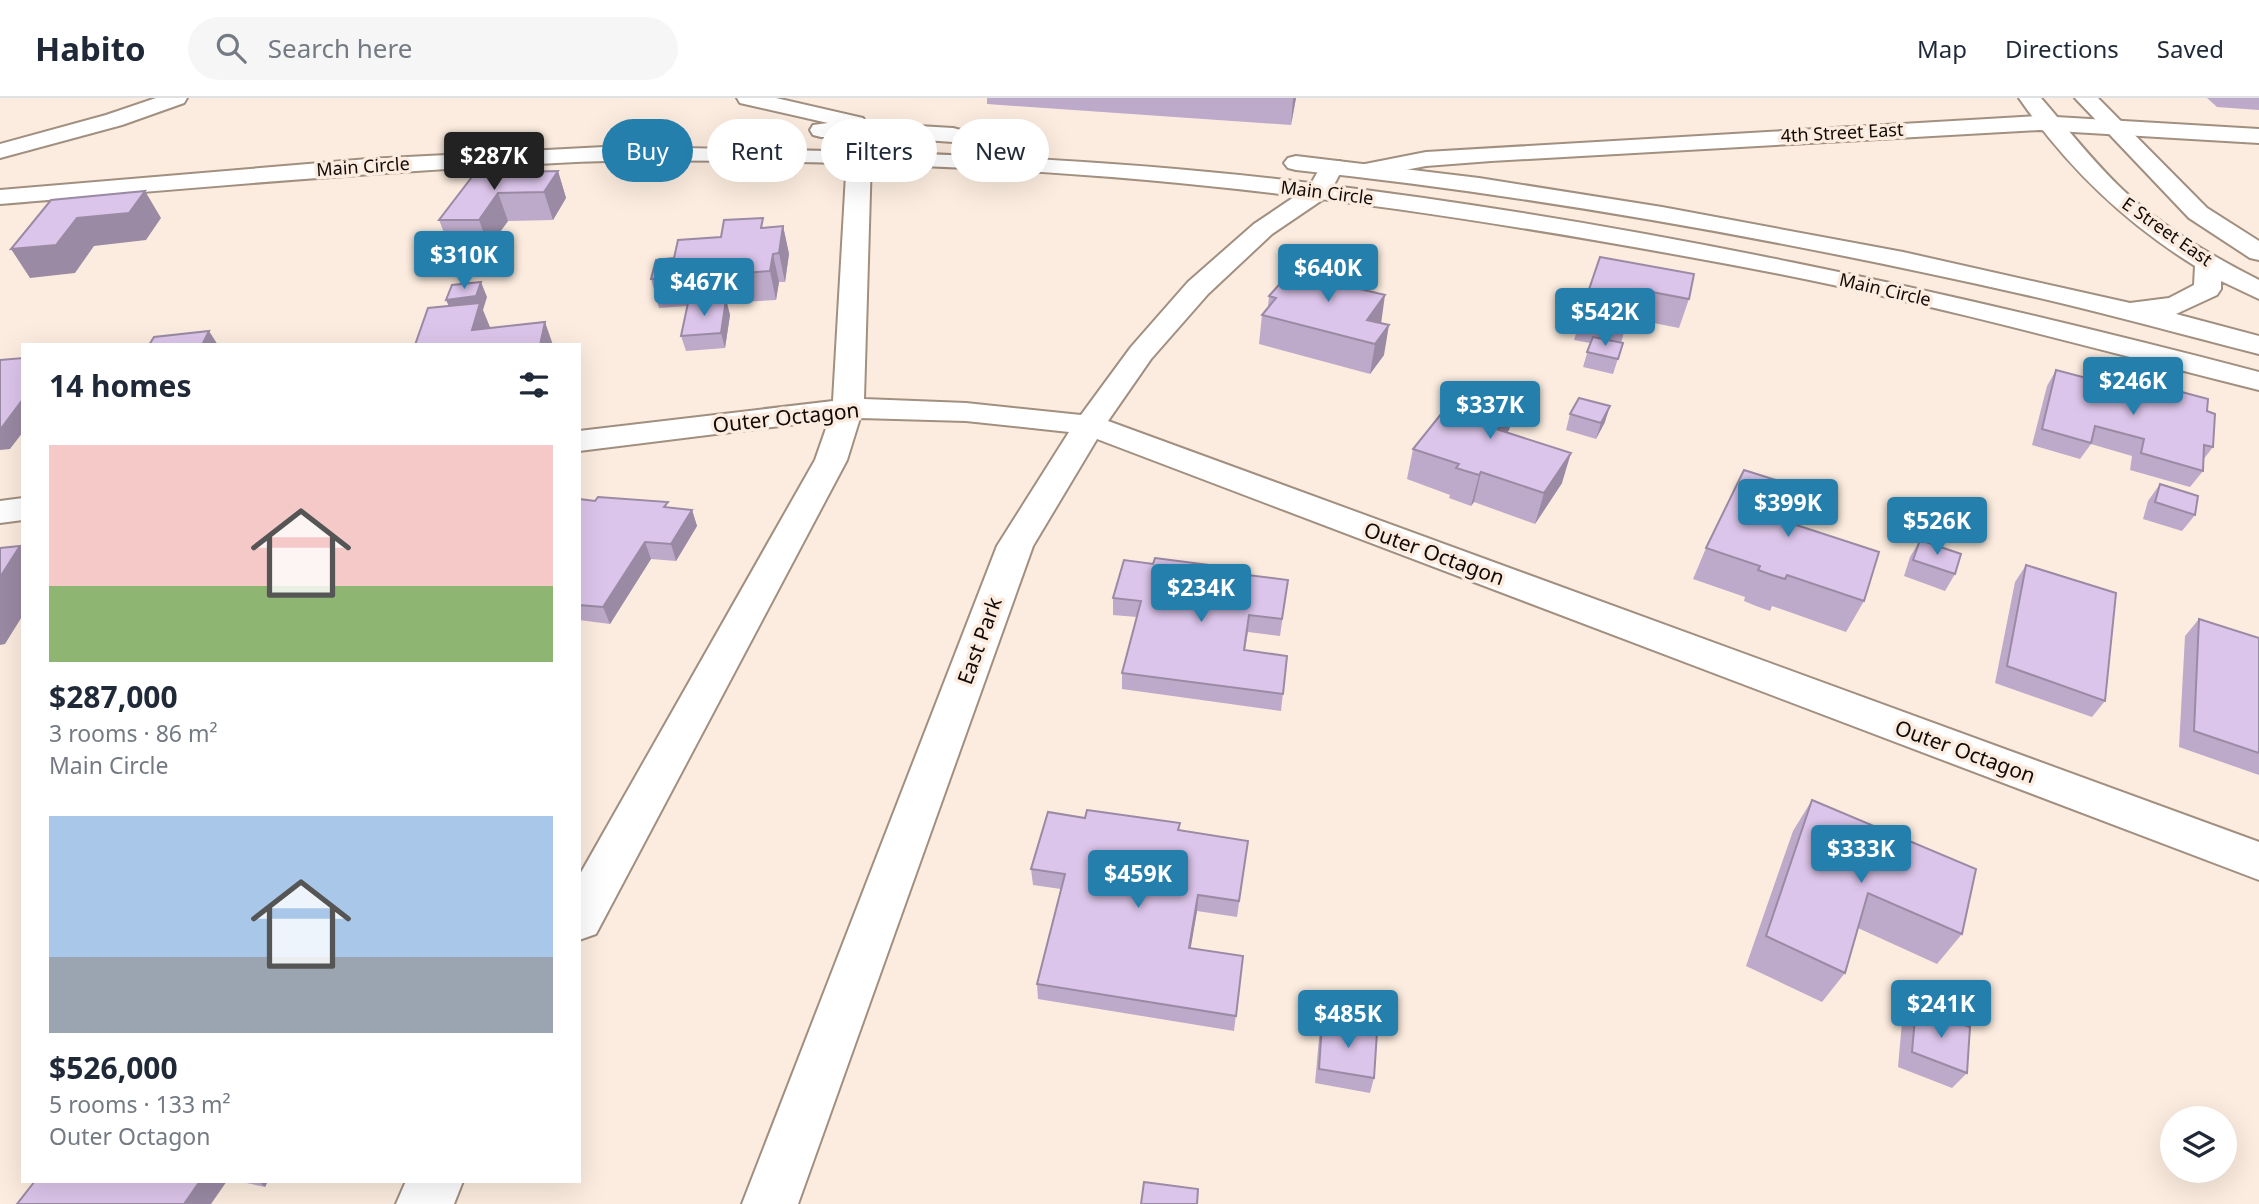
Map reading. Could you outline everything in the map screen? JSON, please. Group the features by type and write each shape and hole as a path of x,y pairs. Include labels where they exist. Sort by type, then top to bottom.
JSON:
{"street":[{"path":"0,129 114,98"},
{"path":"4,166 114,120 176,98"},
{"path":"748,98 835,119"},
{"name":"E Street East","path":"2030,98 2106,186 2128,207 2208,262 2259,291"},
{"name":"E Street East","path":"2086,98 2198,213 2255,248"},
{"name":"4th Street East","path":"1428,169 1978,125 2112,126 2259,136"},
{"path":"505,136 602,133"},
{"name":"Main Circle","path":"0,197 368,166 604,154 821,156"},
{"name":"Main Circle","path":"937,160 1340,176 1428,169 1905,260 2259,345"},
{"name":"Main Circle","path":"1279,161 1531,223 1783,267 2108,341 2259,382"},
{"name":"East Park","path":"770,1204 1015,547 1089,425 1141,353 1198,288 1263,229 1340,176"},
{"path":"581,916 831,460 848,408 858,182"},
{"path":"2124,311 2175,306 2207,289 2208,262"},
{"name":"Outer Octagon","path":"581,441 848,408 966,412 1089,425 2259,861"},
{"path":"0,512 21,509"},
{"path":"424,1204 435,1183"}],"building":[{"path":"558,171 544,192 498,193 479,220 439,220 475,173"},
{"path":"145,191 129,213 77,218 56,245 11,249 51,200"},
{"path":"763,218 761,228 783,226 779,253 773,254 770,271 651,279 656,260 674,258 678,240 721,237 724,220"},
{"path":"1600,257 1694,274 1689,299 1636,289 1628,319 1582,310"},
{"path":"1322,264 1362,274 1351,287 1385,295 1367,320 1389,325 1375,344 1262,315 1276,298 1269,296 1293,269 1314,274"},
{"path":"481,282 476,296 446,300 452,285"},
{"path":"726,300 721,333 681,336 688,303"},
{"path":"480,303 472,330 545,322 540,343 416,343 428,308"},
{"path":"209,331 203,343 150,343 154,337"},
{"path":"1593,337 1623,343 1618,359 1587,352"},
{"path":"21,358 21,402 0,430 0,360"},
{"path":"2056,370 2151,395 2152,384 2208,399 2207,411 2215,414 2213,447 2204,445 2203,471 2141,453 2144,439 2095,426 2091,443 2042,429"},
{"path":"1466,383 1517,399 1496,429 1571,453 1544,493 1481,472 1479,475 1456,468 1459,464 1413,449"},
{"path":"1579,398 1610,406 1601,423 1570,414"},
{"path":"1744,470 1804,489 1790,523 1879,552 1864,601 1787,575 1785,579 1772,575 1758,570 1760,566 1706,548"},
{"path":"2160,484 2198,496 2195,515 2155,502"},
{"path":"598,497 668,502 664,507 692,510 671,544 645,542 603,607 581,605 581,499 595,501"},
{"path":"1920,540 1961,554 1955,574 1913,560"},
{"path":"20,546 0,577 0,548"},
{"path":"1155,558 1233,568 1231,573 1288,580 1282,619 1249,615 1244,650 1287,656 1283,694 1122,673 1141,601 1113,598 1124,560 1153,564"},
{"path":"2026,565 2116,593 2105,701 2007,666"},
{"path":"2199,619 2259,638 2259,753 2194,731"},
{"path":"1812,800 1976,869 1962,934 1868,893 1845,973 1766,936"},
{"path":"1087,810 1180,823 1178,830 1248,841 1239,901 1198,895 1189,948 1243,956 1236,1016 1037,984 1065,874 1031,869 1048,812 1085,818"},
{"path":"1916,1007 1970,1027 1967,1073 1912,1052"},
{"path":"1322,1023 1377,1032 1374,1078 1319,1069"},
{"path":"1144,1182 1198,1189 1197,1204 1141,1204"},
{"path":"33,1183 199,1183 184,1204 17,1204"}]}
